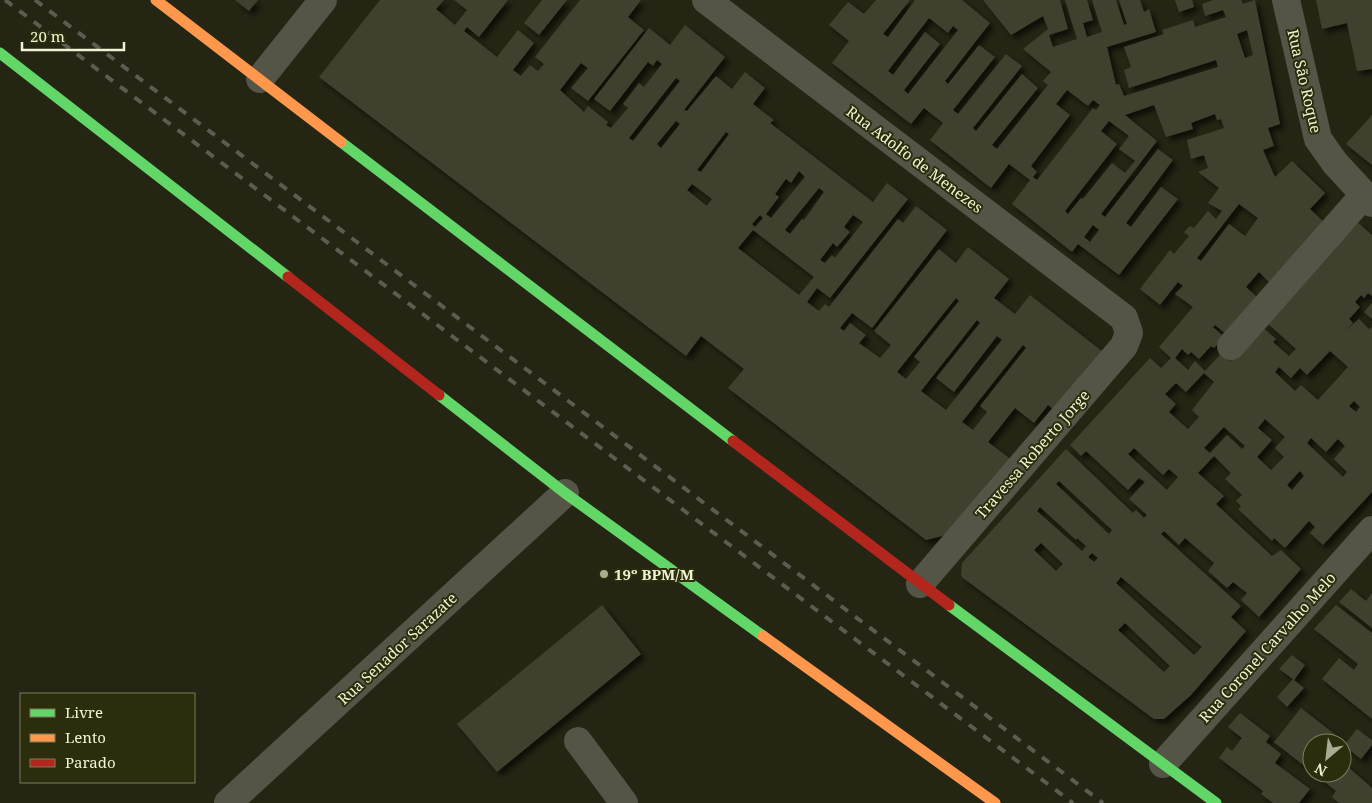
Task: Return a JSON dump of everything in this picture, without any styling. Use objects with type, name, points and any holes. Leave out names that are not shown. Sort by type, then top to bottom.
[{"type":"main road","points":[[156,0],[920,584],[1216,803]]},
{"type":"main road","points":[[1,54],[566,493],[995,803]]},
{"type":"street","points":[[260,79],[323,0]]},
{"type":"street","name":"Rua São Roque","points":[[1286,0],[1318,139],[1335,164],[1368,199]]},
{"type":"street","name":"Rua Adolfo de Menezes","points":[[718,2],[1124,318]]},
{"type":"street","points":[[1231,346],[1368,199]]},
{"type":"street","name":"Travessa Roberto Jorge","points":[[920,584],[1124,346],[1129,333],[1124,318]]},
{"type":"street","name":"Rua Senador Sarazate","points":[[228,803],[566,493]]},
{"type":"street","name":"Rua Coronel Carvalho Melo","points":[[1163,764],[1368,541]]},
{"type":"street","points":[[578,740],[624,803]]},
{"type":"building","points":[[235,0],[258,0],[249,11]]},
{"type":"building","points":[[380,0],[444,0],[436,9],[455,25],[467,10],[454,0],[508,0],[479,37],[467,27],[464,31],[497,57],[518,30],[534,43],[513,70],[521,76],[530,65],[538,71],[544,64],[535,57],[580,0],[641,0],[628,17],[644,30],[588,101],[571,88],[588,68],[581,63],[560,90],[584,112],[588,106],[608,122],[606,125],[611,128],[628,108],[623,104],[639,83],[644,87],[662,64],[657,60],[653,66],[648,62],[610,111],[594,99],[649,28],[670,45],[685,25],[725,57],[684,110],[687,111],[716,76],[732,89],[745,72],[765,88],[753,104],[774,120],[770,123],[873,202],[887,183],[908,199],[830,298],[817,288],[807,302],[819,311],[825,304],[829,307],[898,219],[903,223],[916,206],[947,230],[872,328],[852,313],[840,328],[844,331],[850,323],[866,335],[859,343],[880,358],[891,345],[874,331],[939,249],[956,263],[968,247],[1009,279],[994,298],[1015,314],[1030,295],[1112,359],[1080,395],[1070,387],[1061,415],[1048,405],[1034,423],[1015,408],[988,442],[1017,464],[946,535],[926,540],[728,388],[744,369],[701,336],[686,356],[319,77]],"holes":[[[676,78],[680,81],[633,141],[629,138]],[[676,121],[680,124],[661,148],[657,144]],[[726,132],[729,134],[701,172],[697,170]],[[799,171],[805,177],[771,218],[766,214],[779,197],[775,194],[786,179],[791,183]],[[692,184],[712,199],[707,206],[687,190]],[[819,188],[824,192],[804,220],[802,219],[790,234],[785,230]],[[760,215],[763,218],[755,227],[752,224]],[[853,215],[863,222],[835,258],[832,255],[825,263],[820,260],[833,243],[837,247],[850,232],[844,227]],[[753,230],[814,277],[799,295],[738,248]],[[956,298],[959,301],[914,357],[920,362],[906,379],[897,372]],[[977,320],[980,323],[936,378],[954,392],[997,336],[1002,340],[946,410],[921,391]],[[1023,345],[1026,348],[980,406],[987,412],[973,430],[962,422]]]},
{"type":"building","points":[[542,0],[567,0],[539,35],[524,23]]},
{"type":"building","points":[[876,0],[910,0],[883,34],[888,37],[915,0],[962,0],[990,23],[945,81],[948,84],[979,45],[995,57],[953,110],[958,114],[1006,54],[1022,66],[973,128],[976,131],[1022,74],[1038,88],[992,145],[997,149],[1048,85],[1043,81],[1051,72],[1023,49],[1048,29],[1043,16],[1011,35],[983,0],[1060,0],[1068,29],[1049,35],[1053,47],[1077,39],[1065,0],[1087,0],[1093,20],[1083,23],[1087,37],[1102,32],[1092,0],[1116,0],[1124,25],[1127,24],[1119,0],[1140,0],[1144,12],[1149,9],[1156,32],[1107,47],[1116,85],[1119,84],[1124,96],[1218,67],[1216,60],[1129,88],[1124,70],[1131,67],[1124,47],[1164,34],[1162,30],[1193,20],[1195,27],[1226,17],[1223,10],[1205,16],[1202,4],[1213,0],[1241,0],[1243,4],[1255,0],[1280,124],[1268,128],[1274,146],[1263,150],[1275,177],[1292,161],[1325,193],[1310,209],[1326,224],[1271,284],[1259,272],[1246,287],[1258,298],[1226,334],[1215,325],[1213,327],[1224,337],[1214,348],[1211,346],[1199,359],[1191,352],[1188,355],[1182,349],[1175,358],[1188,370],[1195,361],[1205,371],[1221,354],[1230,361],[1262,327],[1276,339],[1273,342],[1289,356],[1296,349],[1266,322],[1357,222],[1372,235],[1372,296],[1368,293],[1364,298],[1361,295],[1355,302],[1360,307],[1349,319],[1353,323],[1344,332],[1359,319],[1369,329],[1372,327],[1372,492],[1323,545],[1310,533],[1315,527],[1309,521],[1285,548],[1274,538],[1272,541],[1238,509],[1241,506],[1236,501],[1242,495],[1225,479],[1231,473],[1214,456],[1198,473],[1224,496],[1216,504],[1272,556],[1281,550],[1301,569],[1259,617],[1241,600],[1247,593],[1233,582],[1227,588],[1208,571],[1214,563],[1185,538],[1179,545],[1164,531],[1161,534],[1241,606],[1231,617],[1246,631],[1191,695],[1164,719],[1154,719],[963,578],[961,575],[962,563],[1066,449],[1133,513],[1136,510],[1144,518],[1147,515],[1129,499],[1145,482],[1139,478],[1128,490],[1086,451],[1081,456],[1070,445],[1150,358],[1161,368],[1171,358],[1159,347],[1193,307],[1175,294],[1183,286],[1178,282],[1160,305],[1140,289],[1170,250],[1174,254],[1189,236],[1184,232],[1190,226],[1194,228],[1208,211],[1216,219],[1222,211],[1208,203],[1219,188],[1198,172],[1208,168],[1204,155],[1191,159],[1187,140],[1224,128],[1221,119],[1217,120],[1215,114],[1191,123],[1193,129],[1166,137],[1154,105],[1125,115],[1157,141],[1101,214],[1105,217],[1158,149],[1173,160],[1126,223],[1131,227],[1161,187],[1178,199],[1119,275],[1078,244],[1072,252],[1012,204],[1030,180],[1009,164],[991,188],[930,140],[943,123],[924,108],[911,124],[832,63],[849,41],[829,25],[848,2],[864,14]],"holes":[[[929,18],[948,33],[953,26],[958,30],[908,94],[904,90],[940,44],[925,32],[893,75],[888,71]],[[1247,30],[1253,55],[1245,58],[1237,34]],[[1067,90],[1088,106],[1093,100],[1100,105],[1096,110],[1093,108],[1037,180],[1033,177],[1037,172],[1031,166],[1070,115],[1056,104]],[[1109,121],[1129,136],[1119,149],[1135,161],[1125,173],[1112,163],[1083,199],[1081,198],[1068,214],[1065,211],[1117,144],[1101,131]],[[1239,204],[1258,218],[1245,236],[1229,224],[1201,261],[1197,258]],[[1093,225],[1099,230],[1090,242],[1084,237]],[[1330,351],[1348,367],[1318,400],[1301,385],[1295,391],[1275,372],[1279,367],[1291,378],[1300,368],[1307,375]],[[1204,373],[1214,382],[1192,410],[1199,417],[1188,429],[1169,412],[1176,404],[1165,394],[1176,383],[1186,392]],[[1354,401],[1360,407],[1356,412],[1349,406]],[[1265,419],[1285,437],[1275,448],[1284,457],[1271,470],[1257,457],[1272,440],[1258,428]],[[1224,427],[1245,446],[1242,449],[1227,435],[1210,453],[1204,448]],[[1311,438],[1326,452],[1338,439],[1345,446],[1334,459],[1347,472],[1343,477],[1307,443]],[[1134,448],[1163,475],[1169,469],[1178,477],[1167,490],[1128,454]],[[1300,471],[1304,476],[1292,490],[1287,485]],[[1059,481],[1112,530],[1109,534],[1056,484]],[[1040,507],[1076,540],[1077,538],[1086,546],[1082,551],[1037,511]],[[1041,543],[1063,564],[1056,571],[1034,550]],[[1092,553],[1098,558],[1094,562],[1088,557]],[[1121,577],[1202,647],[1194,655],[1116,583]],[[1125,623],[1170,666],[1164,672],[1118,630]]]},
{"type":"building","points":[[1175,0],[1192,0],[1194,7],[1179,12]]},
{"type":"building","points":[[1316,0],[1372,0],[1372,69],[1357,71],[1347,23],[1322,29]]},
{"type":"building","points":[[1372,115],[1372,165],[1346,144]]},
{"type":"building","points":[[1372,303],[1372,319],[1364,312]]},
{"type":"building","points":[[1351,589],[1366,601],[1372,593],[1372,628],[1339,602]]},
{"type":"building","points":[[602,605],[641,654],[497,772],[457,724]]},
{"type":"building","points":[[1336,605],[1372,633],[1372,719],[1322,679],[1339,658],[1354,670],[1358,664],[1314,629]]},
{"type":"building","points":[[1292,655],[1305,665],[1294,680],[1304,688],[1287,707],[1277,697],[1293,679],[1279,669]]},
{"type":"building","points":[[1301,708],[1333,733],[1302,733],[1302,764],[1274,742]]},
{"type":"building","points":[[1240,713],[1270,736],[1266,742],[1281,754],[1275,763],[1310,789],[1299,803],[1273,803],[1261,794],[1263,791],[1219,758],[1227,747],[1232,751],[1242,738],[1228,727]]},
{"type":"building","points":[[1357,729],[1372,740],[1372,745],[1361,759],[1352,752],[1352,735]]},
{"type":"building","points":[[1352,770],[1372,788],[1372,803],[1339,803],[1332,797],[1336,791],[1326,783],[1352,783]]},
{"type":"railway","points":[[5,0],[1073,803]]},
{"type":"railway","points":[[35,0],[1103,803]]},
{"type":"traffic: fast","points":[[0,53],[288,277]]},
{"type":"traffic: fast","points":[[341,142],[733,441]]},
{"type":"traffic: fast","points":[[439,395],[565,493],[763,636]]},
{"type":"traffic: fast","points":[[949,605],[1216,803]]},
{"type":"traffic: slow","points":[[156,0],[341,142]]},
{"type":"traffic: slow","points":[[763,636],[995,803]]},
{"type":"traffic: jam","points":[[288,277],[439,395]]},
{"type":"traffic: jam","points":[[733,441],[949,605]]},
{"type":"place","name":"19º BPM/M","points":[[604,574]]}]
